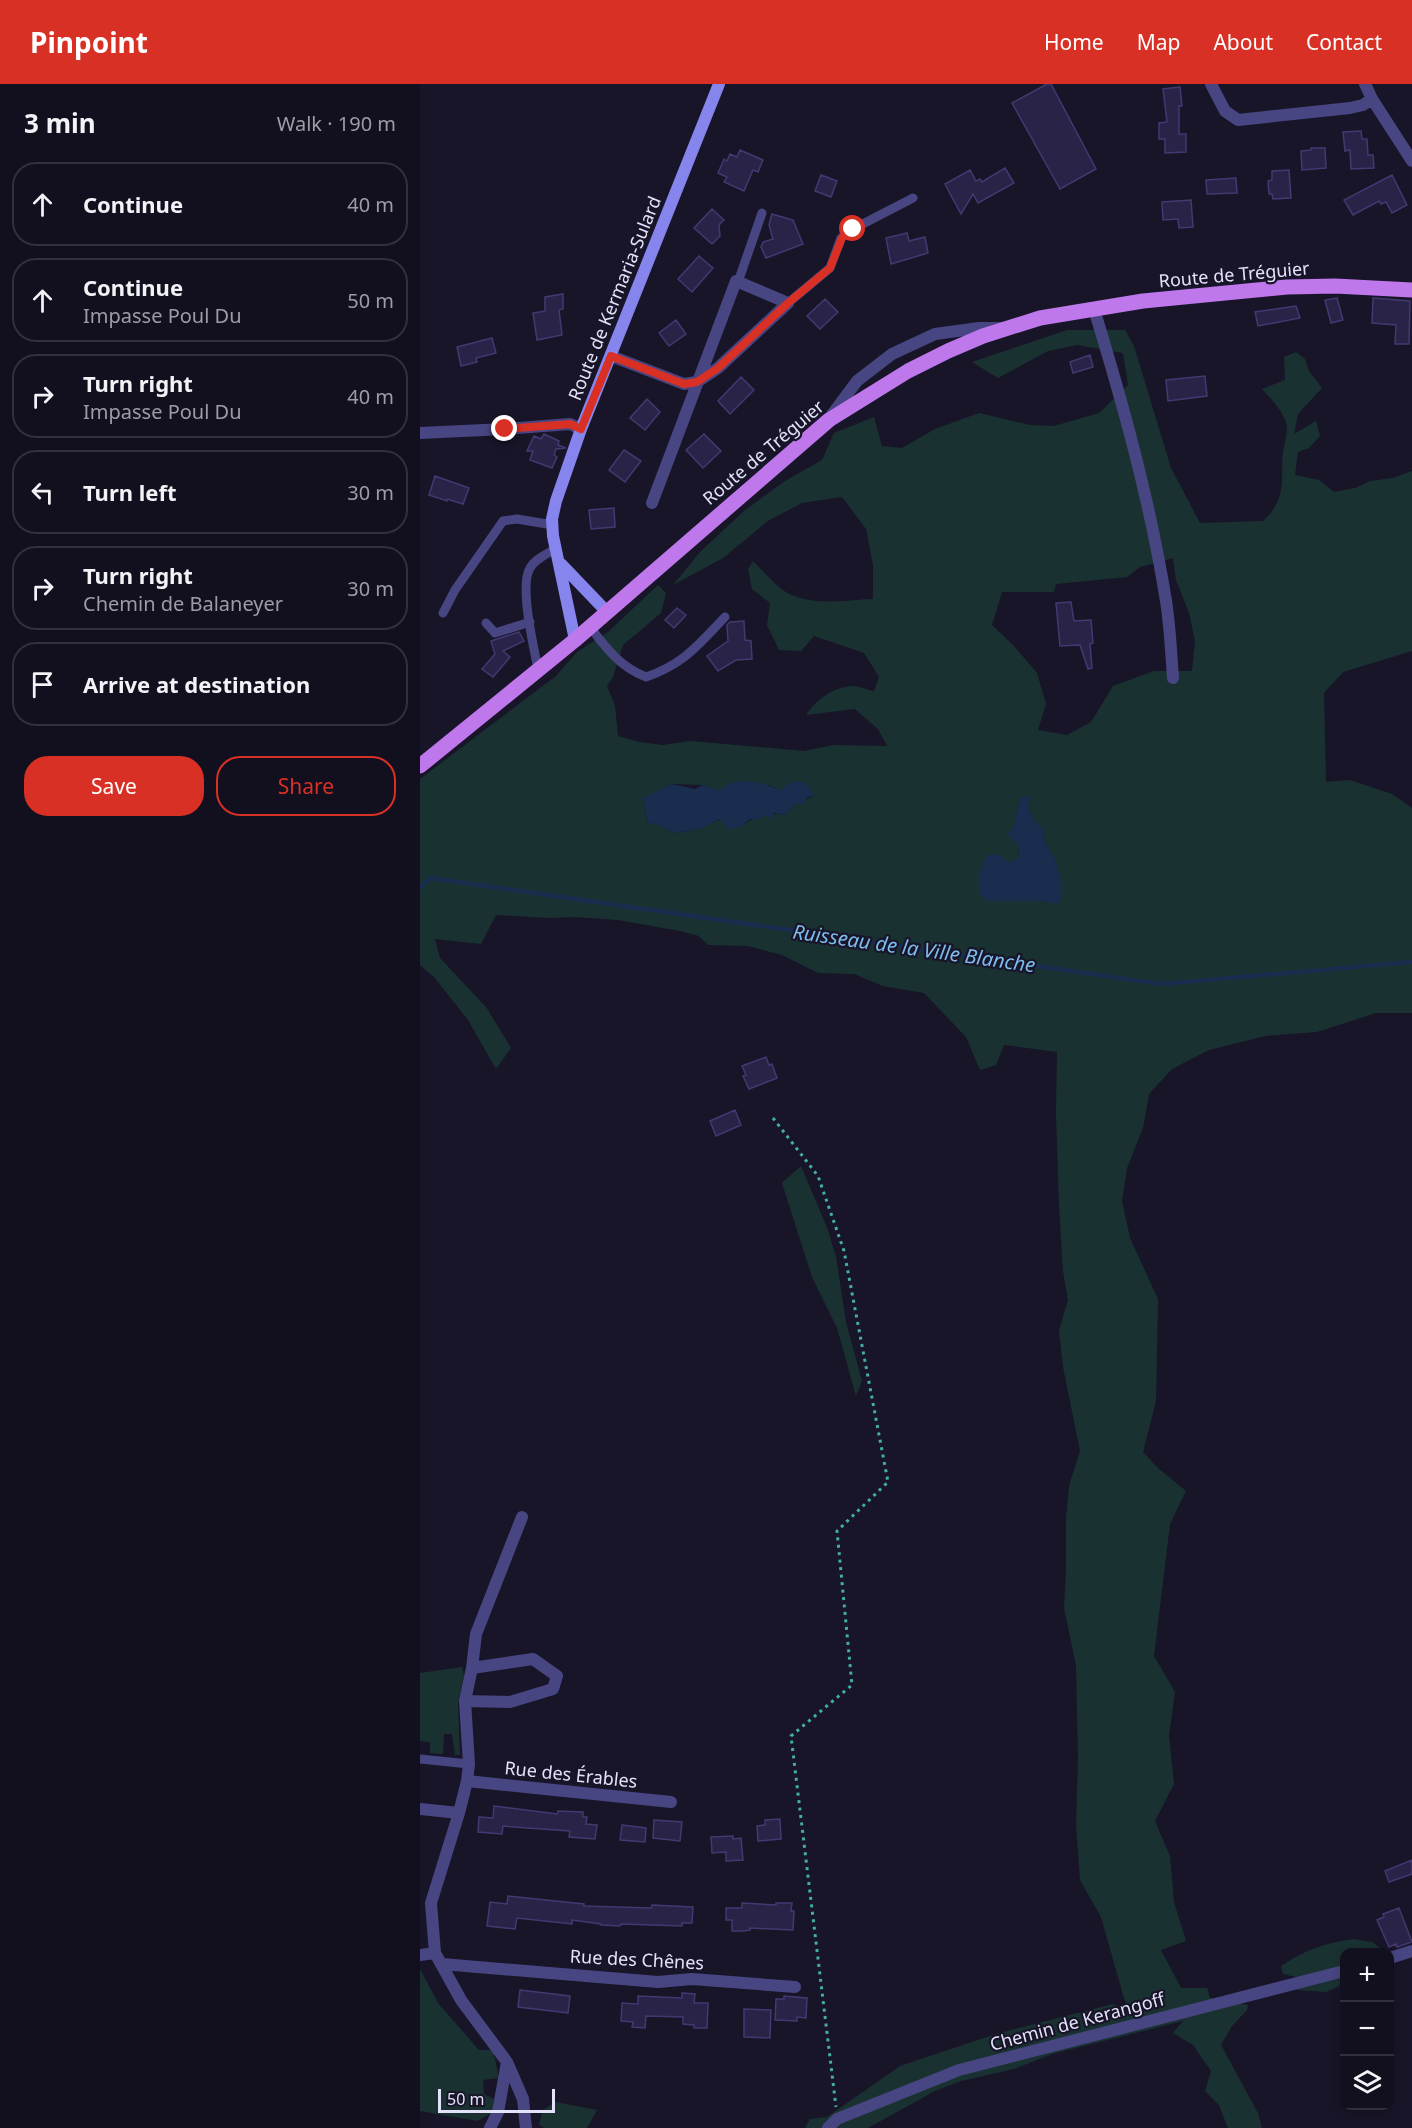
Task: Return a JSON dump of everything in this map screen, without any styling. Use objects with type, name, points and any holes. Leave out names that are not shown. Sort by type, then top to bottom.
[{"type":"main road","name":"Route de Tréguier","points":[[420,766],[575,640],[829,420],[908,371],[948,351],[1041,318],[1223,292],[1287,286],[1412,290]]},
{"type":"street","name":"Route de Kermaria-Sulard","points":[[575,640],[560,563],[555,549],[553,525],[556,501],[581,429],[719,84]]},
{"type":"street","points":[[1211,84],[1225,111],[1238,120],[1363,105],[1369,89]]},
{"type":"street","points":[[1369,89],[1412,161]]},
{"type":"street","points":[[611,356],[684,384],[697,382],[718,368],[788,303],[738,282],[697,382],[652,503]]},
{"type":"street","points":[[1094,309],[1144,489],[1167,602],[1173,678]]},
{"type":"street","points":[[829,420],[857,381],[892,354],[935,334],[979,328],[1008,328]]},
{"type":"street","points":[[420,433],[570,424],[581,429]]},
{"type":"street","points":[[560,563],[607,612]]},
{"type":"street","points":[[522,1517],[476,1634],[465,1701],[469,1764],[467,1781],[459,1813],[430,1903],[426,1909],[435,1953],[461,2000],[507,2062],[523,2099],[526,2128]]},
{"type":"street","points":[[465,1701],[510,1702],[553,1689],[557,1676],[532,1659],[472,1668]]},
{"type":"street","name":"Rue des Érables","points":[[467,1781],[671,1802]]},
{"type":"street","points":[[420,1809],[459,1813]]},
{"type":"street","points":[[1394,1957],[1412,1952]]},
{"type":"street","points":[[420,1955],[435,1953]]},
{"type":"street","name":"Rue des Chênes","points":[[442,1964],[658,1982],[692,1979],[795,1987]]},
{"type":"street","name":"Chemin de Kerangoff","points":[[833,2124],[958,2070],[1340,1972]]},
{"type":"street","points":[[490,2128],[498,2112],[507,2062]]},
{"type":"lane","points":[[788,303],[830,268],[842,238],[853,229],[912,198]]},
{"type":"lane","points":[[738,282],[762,213]]},
{"type":"lane","points":[[443,613],[455,590],[503,520],[517,519],[553,525]]},
{"type":"lane","points":[[538,669],[526,584],[529,569],[537,560],[555,549]]},
{"type":"lane","points":[[590,627],[611,653],[630,671],[645,677],[667,670],[689,654],[725,616]]},
{"type":"lane","points":[[486,622],[495,633],[530,622]]},
{"type":"lane","points":[[420,1759],[469,1764]]},
{"type":"path","points":[[773,1118],[818,1176],[844,1251],[888,1482],[837,1531],[852,1685],[791,1736],[833,2124]]},
{"type":"green space","points":[[1067,330],[1125,330],[1134,346],[1171,468],[1200,523],[1263,521],[1276,504],[1280,496],[1287,428],[1281,412],[1262,389],[1285,380],[1284,357],[1296,352],[1305,359],[1309,371],[1322,388],[1298,414],[1294,434],[1316,421],[1320,436],[1309,448],[1298,452],[1295,475],[1319,480],[1334,492],[1355,488],[1370,481],[1393,478],[1412,471],[1412,651],[1343,672],[1324,693],[1326,782],[1350,780],[1392,794],[1412,808],[1412,1013],[1376,1013],[1317,1032],[1265,1036],[1209,1050],[1172,1069],[1149,1094],[1143,1128],[1127,1168],[1122,1201],[1130,1238],[1158,1299],[1156,1401],[1143,1452],[1186,1491],[1170,1524],[1154,1656],[1175,1692],[1169,1736],[1174,1784],[1155,1821],[1170,1856],[1174,1902],[1186,1941],[1161,1950],[1181,1988],[1207,1988],[1210,1998],[1248,2005],[1247,2010],[1232,2026],[1221,2045],[1258,2113],[1262,2128],[1228,2128],[1219,2105],[1205,2091],[1211,2071],[1193,2045],[1173,2033],[1183,2021],[1052,2054],[1014,2069],[961,2081],[935,2091],[868,2128],[805,2128],[810,2119],[827,2117],[900,2066],[999,2033],[1113,2004],[1130,2012],[1101,1917],[1080,1880],[1076,1824],[1078,1759],[1076,1665],[1064,1608],[1069,1486],[1080,1451],[1063,1367],[1059,1330],[1068,1300],[1063,1271],[1059,1206],[1057,1052],[1004,1045],[996,1065],[980,1070],[966,1037],[924,993],[883,986],[854,974],[818,973],[782,955],[748,946],[708,945],[699,936],[680,931],[618,920],[496,915],[481,944],[435,939],[440,958],[486,1007],[511,1048],[496,1069],[468,1020],[434,977],[420,965],[420,779],[556,676],[577,652],[608,632],[658,585],[666,593],[661,613],[623,645],[613,677],[607,686],[615,706],[618,736],[663,745],[690,741],[804,751],[833,745],[887,746],[878,729],[855,709],[806,715],[820,699],[841,688],[855,686],[874,691],[879,677],[864,653],[814,636],[801,651],[779,650],[767,625],[770,603],[752,589],[748,569],[753,561],[785,591],[797,597],[815,601],[873,599],[873,565],[866,529],[842,497],[802,503],[768,521],[723,558],[673,585],[700,552],[744,511],[785,481],[822,460],[834,433],[874,417],[882,446],[902,448],[935,429],[979,413],[1030,425],[1054,426],[1099,413],[1128,385],[1123,353],[1077,345],[1048,351],[998,378],[972,362]],"holes":[[[1173,558],[1176,580],[1189,613],[1195,641],[1192,671],[1154,671],[1113,686],[1091,722],[1067,735],[1038,730],[1046,704],[1037,673],[992,625],[1002,592],[1054,592],[1056,584],[1127,577],[1140,567]],[[672,784],[703,785],[720,791],[769,785],[781,790],[815,795],[796,804],[784,815],[762,815],[742,826],[721,819],[700,829],[676,833],[653,823],[648,825],[643,799]],[[1020,799],[1028,807],[1034,821],[1042,827],[1045,842],[1055,859],[1058,903],[1043,901],[1009,863],[1019,857],[1013,829]]]},
{"type":"green space","points":[[801,1166],[828,1230],[836,1257],[846,1322],[862,1381],[856,1396],[837,1328],[812,1277],[782,1183]]},
{"type":"green space","points":[[462,1667],[464,1675],[458,1704],[460,1755],[455,1755],[452,1734],[444,1734],[443,1754],[430,1753],[430,1742],[420,1741],[420,1673]]},
{"type":"green space","points":[[1353,1939],[1372,1942],[1380,1948],[1340,1948],[1340,1986],[1326,1992],[1297,1990],[1296,1977],[1283,1974],[1281,1966],[1307,1951]]},
{"type":"green space","points":[[420,1969],[438,2003],[479,2050],[493,2050],[499,2078],[483,2080],[484,2094],[494,2099],[493,2112],[478,2121],[420,2111]]},
{"type":"green space","points":[[556,2102],[597,2110],[587,2128],[544,2128],[539,2124],[543,2110]]},
{"type":"water","points":[[749,781],[781,790],[787,784],[797,781],[804,782],[815,795],[806,798],[806,804],[796,804],[784,815],[774,813],[770,819],[765,814],[760,819],[750,819],[742,826],[728,830],[720,819],[700,829],[675,833],[653,823],[648,825],[643,798],[672,784],[695,789],[703,785],[720,791],[733,783]]},
{"type":"water","points":[[1030,796],[1028,807],[1034,821],[1042,827],[1045,842],[1055,859],[1062,883],[1062,897],[1058,904],[1043,901],[987,901],[979,894],[979,874],[987,855],[1000,855],[1009,863],[1019,857],[1018,844],[1007,834],[1013,828],[1020,798]]},
{"type":"building","points":[[1051,84],[1096,169],[1060,189],[1012,103]]},
{"type":"building","points":[[1180,87],[1182,106],[1179,106],[1179,134],[1186,134],[1186,152],[1165,153],[1165,139],[1159,139],[1159,123],[1167,122],[1163,89]]},
{"type":"building","points":[[1361,131],[1362,139],[1367,139],[1368,155],[1373,155],[1374,168],[1351,169],[1350,150],[1345,151],[1343,132]]},
{"type":"building","points":[[1311,148],[1325,148],[1326,168],[1302,170],[1301,151],[1311,150]]},
{"type":"building","points":[[740,150],[763,160],[758,172],[753,170],[744,191],[724,182],[727,177],[718,173],[724,159],[727,161],[730,154],[737,157]]},
{"type":"building","points":[[1005,168],[1014,183],[978,203],[973,194],[961,214],[945,184],[970,170],[976,181],[980,179],[982,182]]},
{"type":"building","points":[[1289,170],[1291,198],[1273,199],[1272,194],[1269,194],[1268,181],[1272,180],[1272,171]]},
{"type":"building","points":[[821,175],[837,181],[831,197],[815,191]]},
{"type":"building","points":[[1392,175],[1407,205],[1392,213],[1386,202],[1381,204],[1379,201],[1353,215],[1344,200]]},
{"type":"building","points":[[1236,178],[1237,193],[1207,194],[1206,180]]},
{"type":"building","points":[[1191,200],[1193,227],[1179,228],[1178,219],[1163,220],[1162,202]]},
{"type":"building","points":[[712,209],[724,220],[719,225],[720,236],[712,244],[694,228]]},
{"type":"building","points":[[772,214],[793,220],[803,244],[766,258],[761,247],[763,242],[773,239],[769,225]]},
{"type":"building","points":[[907,233],[909,241],[925,237],[928,253],[891,264],[886,238]]},
{"type":"building","points":[[699,256],[713,268],[692,292],[678,279]]},
{"type":"building","points":[[563,294],[563,309],[559,310],[562,335],[537,340],[533,313],[545,311],[545,297]]},
{"type":"building","points":[[1337,298],[1343,320],[1331,323],[1325,300]]},
{"type":"building","points":[[1373,298],[1410,301],[1409,344],[1395,344],[1396,325],[1372,323]]},
{"type":"building","points":[[825,299],[838,312],[820,329],[807,316]]},
{"type":"building","points":[[1296,306],[1300,318],[1258,326],[1255,312]]},
{"type":"building","points":[[676,320],[686,334],[669,346],[659,333]]},
{"type":"building","points":[[492,338],[496,353],[476,358],[477,362],[461,366],[457,347]]},
{"type":"building","points":[[1090,355],[1093,367],[1073,373],[1070,362]]},
{"type":"building","points":[[1205,376],[1207,396],[1168,401],[1166,380]]},
{"type":"building","points":[[741,377],[754,390],[730,414],[718,401]]},
{"type":"building","points":[[647,399],[660,412],[645,430],[630,418]]},
{"type":"building","points":[[544,434],[559,441],[558,445],[566,448],[556,449],[554,455],[557,457],[552,468],[530,460],[533,451],[527,451],[534,436],[541,439]]},
{"type":"building","points":[[704,434],[721,451],[703,468],[686,450]]},
{"type":"building","points":[[624,450],[641,461],[625,482],[609,470]]},
{"type":"building","points":[[435,476],[469,488],[463,504],[429,495]]},
{"type":"building","points":[[614,508],[615,527],[591,529],[589,510]]},
{"type":"building","points":[[1071,602],[1074,621],[1091,620],[1092,668],[1088,669],[1080,645],[1060,646],[1056,603]]},
{"type":"building","points":[[677,608],[686,615],[674,628],[665,620]]},
{"type":"building","points":[[744,621],[745,640],[751,641],[752,659],[736,660],[718,671],[707,656],[728,641],[727,625],[730,622]]},
{"type":"building","points":[[519,632],[524,641],[503,651],[510,657],[493,677],[482,669],[495,654],[491,641]]},
{"type":"building","points":[[766,1057],[769,1065],[772,1064],[777,1078],[749,1089],[743,1076],[746,1075],[742,1066]]},
{"type":"building","points":[[735,1110],[741,1125],[716,1136],[710,1121]]},
{"type":"building","points":[[494,1806],[557,1814],[558,1811],[583,1812],[583,1817],[587,1817],[586,1824],[597,1825],[595,1839],[569,1837],[570,1831],[503,1826],[502,1834],[478,1832],[479,1817],[493,1818]]},
{"type":"building","points":[[780,1819],[781,1839],[758,1841],[757,1826],[765,1825],[765,1820]]},
{"type":"building","points":[[654,1820],[682,1822],[680,1841],[653,1838]]},
{"type":"building","points":[[622,1825],[646,1828],[645,1842],[620,1840]]},
{"type":"building","points":[[733,1836],[733,1839],[741,1838],[743,1860],[726,1861],[726,1852],[712,1853],[711,1837]]},
{"type":"building","points":[[1412,1860],[1412,1874],[1389,1882],[1385,1871]]},
{"type":"building","points":[[508,1896],[584,1904],[584,1906],[693,1907],[692,1923],[682,1923],[682,1926],[621,1924],[620,1926],[572,1920],[572,1924],[517,1918],[515,1929],[487,1926],[490,1902],[507,1904]]},
{"type":"building","points":[[742,1903],[776,1905],[776,1903],[792,1903],[793,1930],[750,1928],[744,1931],[732,1931],[732,1920],[726,1920],[726,1908],[742,1908]]},
{"type":"building","points":[[1399,1908],[1412,1942],[1389,1947],[1377,1920],[1384,1917],[1383,1914]]},
{"type":"building","points":[[520,1990],[570,1996],[568,2013],[518,2007]]},
{"type":"building","points":[[682,1993],[695,1994],[694,2003],[708,2003],[707,2028],[694,2028],[694,2025],[683,2024],[683,2017],[646,2016],[645,2028],[632,2027],[633,2022],[621,2021],[622,2003],[638,2004],[638,1996],[682,1998]]},
{"type":"building","points":[[784,1996],[807,1998],[806,2018],[797,2017],[797,2021],[775,2020],[776,1999],[784,1999]]},
{"type":"building","points":[[744,2009],[771,2010],[770,2038],[744,2037]]},
{"type":"waterway","name":"Ruisseau de la Ville Blanche","points":[[420,887],[431,878],[1161,984],[1412,962]]},
{"type":"route","points":[[505,429],[570,424],[581,429],[611,356],[684,384],[697,382],[718,368],[788,303],[830,268],[842,238],[853,229]]}]
